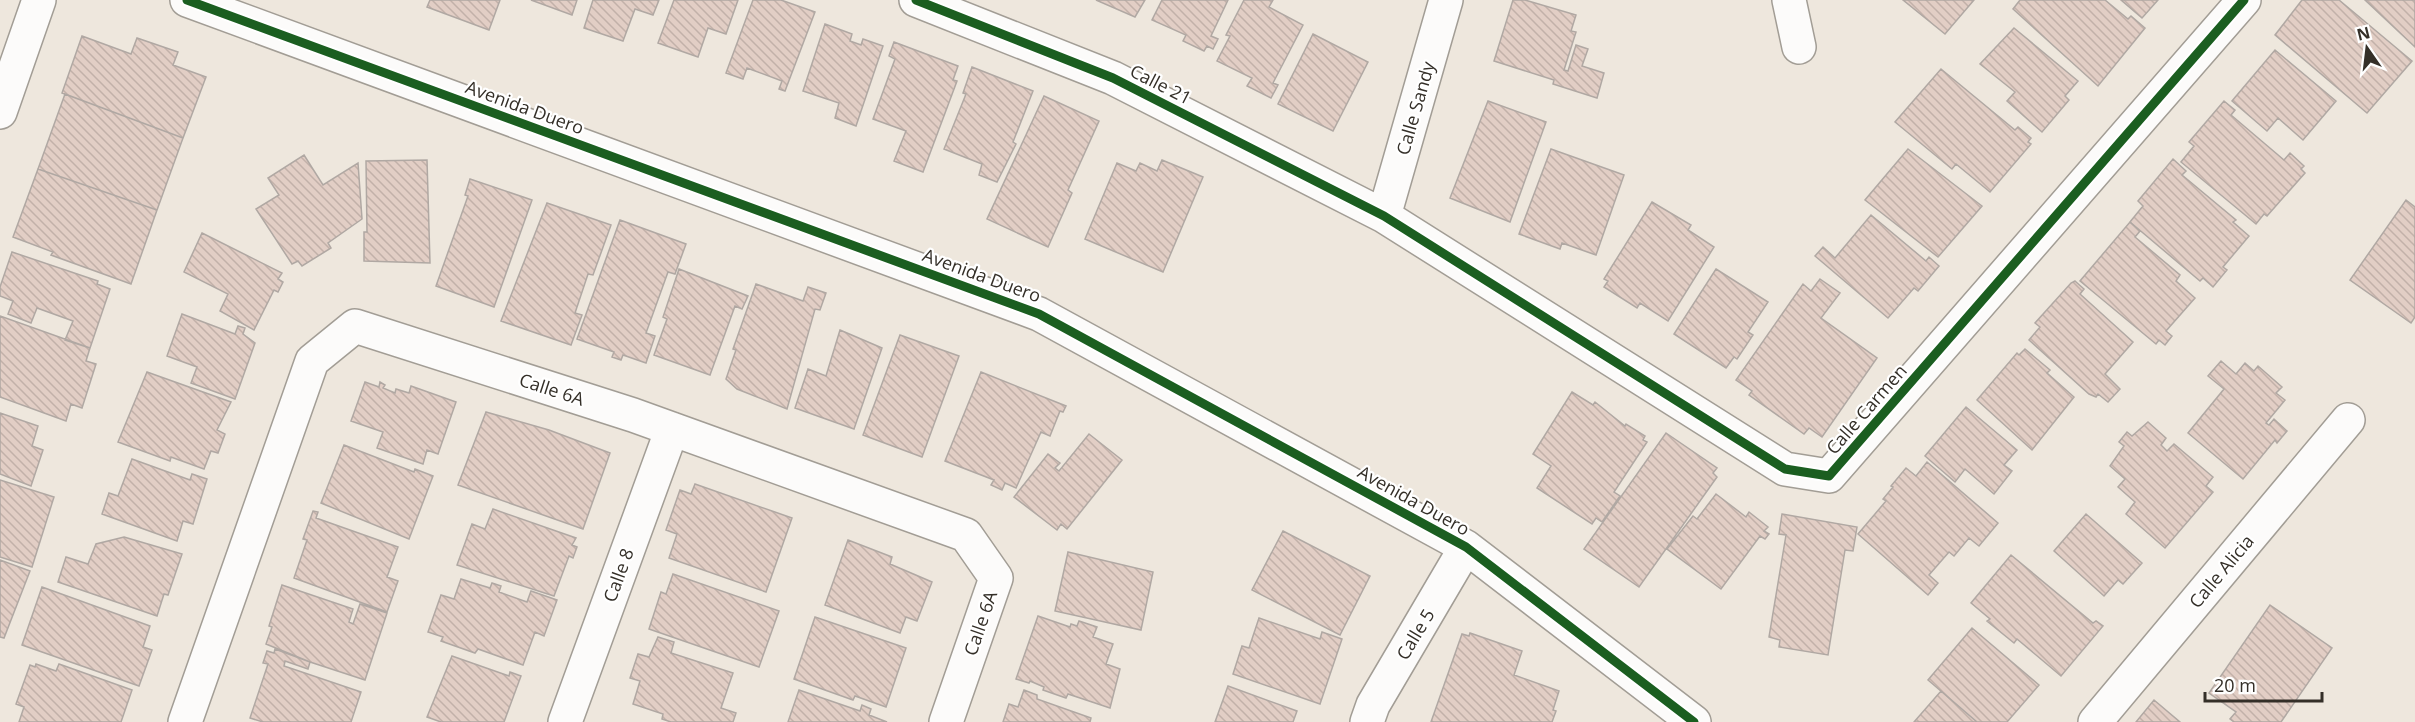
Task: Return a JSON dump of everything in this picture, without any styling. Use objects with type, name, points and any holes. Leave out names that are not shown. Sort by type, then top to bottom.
[{"type":"street","points":[[0,112],[39,0]]},
{"type":"street","name":"Avenida Duero","points":[[187,0],[1040,314],[1466,547],[1694,722]]},
{"type":"street","name":"Calle 21","points":[[916,0],[1113,78],[1384,216]]},
{"type":"street","name":"Calle Sandy","points":[[1384,216],[1446,0]]},
{"type":"street","points":[[1789,0],[1799,47]]},
{"type":"street","name":"Calle Carmen","points":[[1384,216],[1785,469],[1829,476],[2244,0]]},
{"type":"street","name":"Calle 6A","points":[[185,722],[312,361],[355,326],[672,429],[966,535],[996,578],[946,722]]},
{"type":"street","name":"Calle Alicia","points":[[2095,722],[2348,420]]},
{"type":"street","name":"Calle 8","points":[[565,722],[672,429]]},
{"type":"street","name":"Calle 5","points":[[1367,722],[1373,705],[1466,547]]},
{"type":"building","points":[[430,0],[500,0],[489,30],[427,7]]},
{"type":"building","points":[[531,0],[577,0],[572,15]]},
{"type":"building","points":[[593,0],[659,0],[653,15],[635,9],[623,41],[584,28]]},
{"type":"building","points":[[674,0],[738,0],[726,34],[708,28],[698,57],[658,43]]},
{"type":"building","points":[[753,0],[781,0],[815,12],[785,91],[779,89],[782,81],[747,68],[743,79],[726,73]]},
{"type":"building","points":[[1096,0],[1145,0],[1135,17]]},
{"type":"building","points":[[1162,0],[1228,0],[1211,36],[1218,39],[1213,49],[1207,46],[1204,51],[1183,41],[1186,35],[1152,20]]},
{"type":"building","points":[[1244,0],[1273,0],[1269,7],[1303,25],[1273,83],[1278,85],[1271,98],[1247,86],[1252,78],[1217,61],[1230,36],[1226,35]]},
{"type":"building","points":[[1513,0],[1525,0],[1576,15],[1571,31],[1576,32],[1564,70],[1568,71],[1576,45],[1588,49],[1582,66],[1604,73],[1597,98],[1553,84],[1554,80],[1494,61]]},
{"type":"building","points":[[1903,0],[1974,0],[1945,34]]},
{"type":"building","points":[[2020,0],[2105,0],[2128,19],[2131,16],[2145,28],[2098,86],[2013,9]]},
{"type":"building","points":[[2121,0],[2158,0],[2142,18]]},
{"type":"building","points":[[2302,0],[2339,0],[2412,61],[2367,113],[2275,35]]},
{"type":"building","points":[[2365,0],[2415,0],[2415,47]]},
{"type":"building","points":[[825,24],[852,34],[850,41],[861,45],[863,39],[883,46],[856,126],[835,118],[839,103],[803,91]]},
{"type":"building","points":[[2014,28],[2078,81],[2065,96],[2069,100],[2042,132],[2007,101],[2015,92],[1980,64]]},
{"type":"building","points":[[1313,34],[1368,62],[1333,131],[1278,104]]},
{"type":"building","points":[[82,36],[131,54],[137,38],[178,52],[173,65],[206,77],[183,138],[62,93]]},
{"type":"building","points":[[894,42],[958,66],[953,80],[957,81],[923,172],[894,161],[906,131],[873,119],[895,59],[889,56]]},
{"type":"building","points":[[2275,50],[2336,101],[2303,140],[2278,118],[2267,131],[2232,101]]},
{"type":"building","points":[[972,67],[1033,91],[1013,142],[1016,144],[997,182],[979,175],[982,164],[944,149],[966,94],[963,93]]},
{"type":"building","points":[[1941,69],[2015,130],[2018,127],[2031,138],[2028,142],[2031,144],[1990,192],[1956,164],[1952,169],[1895,122]]},
{"type":"building","points":[[65,94],[183,138],[157,210],[38,169]]},
{"type":"building","points":[[1044,96],[1099,121],[1068,190],[1072,193],[1048,247],[987,219]]},
{"type":"building","points":[[1488,101],[1546,122],[1510,222],[1450,198]]},
{"type":"building","points":[[2224,101],[2235,110],[2231,115],[2284,160],[2290,153],[2304,166],[2301,169],[2305,173],[2267,216],[2264,214],[2256,224],[2181,162],[2194,146],[2189,142]]},
{"type":"building","points":[[1551,149],[1624,175],[1596,255],[1562,243],[1560,249],[1519,234]]},
{"type":"building","points":[[1908,149],[1982,206],[1938,257],[1865,200]]},
{"type":"building","points":[[304,155],[323,185],[358,163],[362,219],[328,243],[331,248],[302,266],[298,261],[292,264],[256,209],[279,195],[268,178]]},
{"type":"building","points":[[2173,159],[2186,171],[2182,175],[2236,220],[2233,222],[2249,236],[2223,267],[2227,270],[2213,287],[2203,278],[2200,281],[2130,222],[2143,206],[2138,201]]},
{"type":"building","points":[[427,160],[430,263],[364,261],[364,232],[367,232],[366,161]]},
{"type":"building","points":[[1162,160],[1203,177],[1163,272],[1085,239],[1117,163],[1136,171],[1140,163],[1157,171]]},
{"type":"building","points":[[38,169],[157,210],[131,284],[51,255],[53,252],[13,237]]},
{"type":"building","points":[[470,179],[532,200],[494,307],[436,286],[468,196],[465,195]]},
{"type":"building","points":[[2406,200],[2415,207],[2415,317],[2411,323],[2350,280]]},
{"type":"building","points":[[1652,202],[1691,225],[1688,230],[1714,247],[1668,321],[1640,303],[1637,308],[1604,287],[1608,281],[1604,279]]},
{"type":"building","points":[[547,203],[611,225],[593,275],[588,274],[575,313],[582,315],[571,345],[501,321]]},
{"type":"building","points":[[1871,215],[1926,261],[1929,257],[1939,266],[1918,291],[1914,288],[1888,318],[1815,256],[1823,247],[1835,258]]},
{"type":"building","points":[[620,220],[686,244],[675,274],[668,272],[646,333],[655,336],[646,363],[623,355],[621,360],[612,357],[614,352],[577,339]]},
{"type":"building","points":[[2130,222],[2140,231],[2135,237],[2180,275],[2176,281],[2195,298],[2166,331],[2172,336],[2165,345],[2159,340],[2156,344],[2080,281]]},
{"type":"building","points":[[202,233],[282,273],[278,279],[283,282],[278,292],[274,290],[254,330],[220,311],[228,294],[184,272]]},
{"type":"building","points":[[12,252],[98,281],[97,284],[110,289],[90,348],[65,340],[73,321],[37,308],[31,323],[8,314],[13,301],[0,296],[0,287]]},
{"type":"building","points":[[679,269],[748,296],[742,309],[735,306],[710,375],[654,355],[667,319],[663,317]]},
{"type":"building","points":[[1716,269],[1768,302],[1748,332],[1753,335],[1737,359],[1734,357],[1726,368],[1674,334]]},
{"type":"building","points":[[1820,279],[1840,293],[1821,318],[1877,358],[1822,437],[1809,428],[1804,434],[1749,395],[1752,391],[1736,380],[1803,284],[1811,291]]},
{"type":"building","points":[[2075,281],[2084,289],[2080,294],[2133,342],[2105,374],[2120,389],[2108,402],[2098,394],[2096,397],[2089,394],[2029,340],[2040,327],[2035,323]]},
{"type":"building","points":[[756,284],[803,301],[808,287],[826,293],[820,310],[815,309],[787,409],[737,389],[726,379],[736,350],[733,349]]},
{"type":"building","points":[[182,314],[235,334],[238,326],[245,328],[243,334],[255,343],[235,399],[191,383],[197,367],[167,356]]},
{"type":"building","points":[[0,316],[90,348],[86,361],[96,364],[82,408],[71,404],[66,421],[0,397]]},
{"type":"building","points":[[840,330],[882,348],[854,429],[795,408],[808,369],[826,376]]},
{"type":"building","points":[[900,335],[959,356],[922,457],[863,435]]},
{"type":"building","points":[[2025,349],[2050,370],[2047,373],[2074,397],[2032,450],[1977,400],[2017,353],[2019,355]]},
{"type":"building","points":[[2221,361],[2236,374],[2245,363],[2254,371],[2258,366],[2282,387],[2276,393],[2285,400],[2266,423],[2269,425],[2274,419],[2287,431],[2277,443],[2275,440],[2243,479],[2188,433],[2224,389],[2208,376]]},
{"type":"building","points":[[147,372],[231,402],[217,430],[225,434],[218,453],[211,451],[204,469],[171,457],[170,461],[118,442]]},
{"type":"building","points":[[981,372],[1066,406],[1063,412],[1060,411],[1050,436],[1041,432],[1016,488],[1005,483],[1002,490],[991,485],[994,480],[945,461]]},
{"type":"building","points":[[365,382],[379,387],[380,382],[385,385],[383,388],[395,393],[396,389],[409,393],[411,386],[456,402],[438,454],[427,450],[423,464],[377,448],[383,432],[351,421]]},
{"type":"building","points":[[1572,392],[1593,405],[1595,402],[1625,426],[1626,424],[1645,436],[1643,440],[1647,442],[1614,492],[1620,496],[1602,522],[1596,518],[1592,524],[1537,488],[1551,466],[1533,454]]},
{"type":"building","points":[[1966,407],[2017,450],[2004,465],[2012,471],[1994,494],[1965,469],[1955,482],[1925,456]]},
{"type":"building","points":[[486,412],[549,430],[610,453],[583,529],[458,485]]},
{"type":"building","points":[[0,413],[38,426],[32,446],[43,450],[31,486],[0,474]]},
{"type":"building","points":[[2148,422],[2166,438],[2161,445],[2167,451],[2174,444],[2213,477],[2206,486],[2213,492],[2165,548],[2126,514],[2135,502],[2118,487],[2125,479],[2110,466],[2124,446],[2119,442],[2127,432],[2132,436]]},
{"type":"building","points":[[1666,433],[1717,468],[1713,473],[1717,477],[1639,587],[1584,549]]},
{"type":"building","points":[[1089,434],[1122,460],[1067,529],[1061,524],[1057,530],[1014,497],[1048,454],[1060,463],[1055,468],[1059,471]]},
{"type":"building","points":[[344,445],[414,472],[415,469],[433,476],[409,539],[321,503]]},
{"type":"building","points":[[132,459],[190,480],[192,474],[207,479],[193,524],[183,521],[177,541],[102,514],[109,493],[118,496]]},
{"type":"building","points":[[1927,462],[1998,523],[1979,546],[1969,538],[1954,556],[1949,552],[1929,575],[1938,583],[1928,595],[1858,534],[1886,501],[1883,499],[1906,468],[1916,476]]},
{"type":"building","points":[[0,480],[54,497],[32,567],[0,557]]},
{"type":"building","points":[[695,484],[792,518],[766,592],[669,558],[677,534],[666,530],[680,490],[691,494]]},
{"type":"building","points":[[1716,494],[1746,517],[1749,512],[1768,527],[1764,531],[1769,534],[1765,539],[1760,536],[1721,589],[1667,549],[1693,516],[1697,519]]},
{"type":"building","points":[[493,509],[576,538],[572,545],[577,547],[573,558],[569,556],[554,596],[457,565],[472,524],[485,529]]},
{"type":"building","points":[[313,511],[318,512],[316,518],[398,547],[387,577],[398,581],[387,612],[294,578],[307,540],[303,539]]},
{"type":"building","points":[[1782,514],[1857,527],[1853,551],[1845,550],[1828,655],[1779,647],[1780,640],[1769,637],[1786,535],[1779,534]]},
{"type":"building","points":[[2086,514],[2142,563],[2123,584],[2118,580],[2104,596],[2054,551]]},
{"type":"building","points":[[1283,531],[1370,576],[1340,635],[1252,590]]},
{"type":"building","points":[[124,537],[182,554],[168,595],[164,594],[157,616],[58,582],[66,557],[88,564],[96,544]]},
{"type":"building","points":[[848,540],[892,557],[890,564],[932,582],[917,621],[906,617],[900,633],[825,605]]},
{"type":"building","points":[[1068,552],[1153,572],[1141,630],[1055,611]]},
{"type":"building","points":[[2011,555],[2093,623],[2096,621],[2103,626],[2061,676],[2017,639],[2014,643],[1987,621],[1990,619],[1971,603]]},
{"type":"building","points":[[0,560],[30,571],[4,638],[0,637]]},
{"type":"building","points":[[673,574],[779,611],[759,667],[649,629],[661,592],[666,594]]},
{"type":"building","points":[[461,579],[490,588],[492,583],[501,586],[499,592],[527,602],[531,591],[557,600],[544,636],[535,632],[523,665],[478,649],[475,653],[441,641],[443,637],[428,632],[441,595],[454,599]]},
{"type":"building","points":[[282,585],[353,609],[349,622],[353,624],[360,604],[387,613],[365,680],[310,662],[266,644],[272,627],[269,626]]},
{"type":"building","points":[[42,587],[150,626],[143,647],[152,650],[139,686],[22,645]]},
{"type":"building","points":[[2270,605],[2332,648],[2281,722],[2234,722],[2230,719],[2236,712],[2209,693]]},
{"type":"building","points":[[1038,616],[1070,627],[1071,624],[1077,626],[1079,621],[1097,627],[1093,637],[1113,644],[1106,664],[1120,669],[1110,708],[1068,694],[1066,698],[1043,690],[1044,687],[1030,681],[1029,683],[1016,679]]},
{"type":"building","points":[[815,617],[906,648],[886,707],[855,696],[853,700],[794,679]]},
{"type":"building","points":[[1259,618],[1320,639],[1322,632],[1342,639],[1320,704],[1233,674],[1242,646],[1249,648]]},
{"type":"building","points":[[1972,628],[2039,685],[2007,722],[1977,722],[1928,680]]},
{"type":"building","points":[[1470,633],[1522,651],[1514,675],[1559,691],[1552,722],[1431,722],[1462,634],[1469,636]]},
{"type":"building","points":[[658,637],[674,642],[671,653],[733,673],[721,708],[736,713],[733,722],[671,722],[662,719],[663,714],[633,704],[640,681],[630,678],[638,654],[649,657]]},
{"type":"building","points":[[275,649],[310,662],[308,669],[285,661],[284,666],[361,692],[351,722],[263,722],[250,718],[268,664],[263,663],[267,651],[274,653]]},
{"type":"building","points":[[452,656],[509,676],[510,672],[521,676],[504,722],[441,722],[427,717]]},
{"type":"building","points":[[36,664],[56,671],[59,664],[132,690],[121,722],[19,722],[24,707],[16,704],[30,665],[35,667]]},
{"type":"building","points":[[1228,686],[1297,711],[1293,722],[1215,722]]},
{"type":"building","points":[[799,690],[860,711],[862,705],[871,709],[869,715],[887,722],[788,722]]},
{"type":"building","points":[[1024,690],[1037,695],[1037,699],[1091,718],[1090,722],[1003,722],[1009,704],[1018,707]]},
{"type":"building","points":[[1941,691],[1977,722],[1914,722]]},
{"type":"building","points":[[2154,700],[2180,722],[2136,722]]},
{"type":"cycle path","points":[[187,0],[1039,314],[1466,547],[1694,722]]},
{"type":"cycle path","points":[[916,0],[1113,78],[1384,216],[1785,469],[1829,476],[2244,0]]}]
